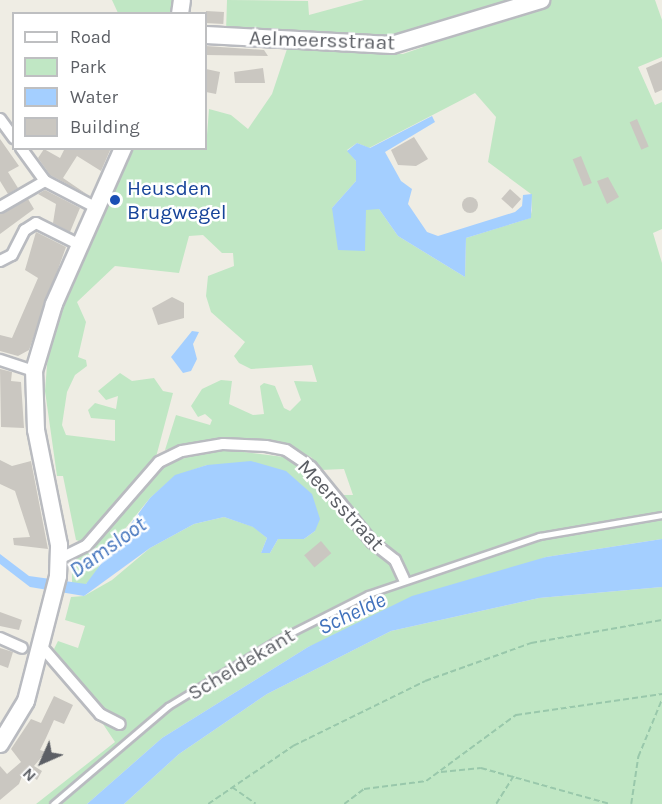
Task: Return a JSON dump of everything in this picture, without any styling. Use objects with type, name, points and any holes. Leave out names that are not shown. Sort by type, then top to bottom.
[{"type":"main road","name":"Aelmeersstraat","points":[[207,35],[392,45],[541,0]]},
{"type":"main road","points":[[0,744],[26,701],[54,600],[59,568],[36,430],[34,371],[78,244],[122,150]]},
{"type":"street","points":[[0,119],[12,135]]},
{"type":"street","points":[[22,150],[45,181],[95,207]]},
{"type":"street","points":[[0,207],[45,181]]},
{"type":"street","points":[[0,261],[12,255],[25,230],[36,223],[78,244]]},
{"type":"street","points":[[0,360],[34,371]]},
{"type":"street","name":"Meersstraat","points":[[59,568],[86,546],[159,462],[182,451],[224,444],[266,446],[286,450],[311,467],[372,542],[395,560],[404,579]]},
{"type":"street","points":[[0,638],[22,648]]},
{"type":"street","points":[[42,647],[100,714],[120,724]]},
{"type":"lane","name":"Scheldekant","points":[[53,804],[168,706],[275,641],[404,579],[539,536],[662,515]]},
{"type":"lane","points":[[120,724],[131,737]]},
{"type":"path","points":[[208,804],[231,787],[350,714],[452,670],[531,643],[662,620]]},
{"type":"path","points":[[344,804],[364,789],[414,786],[516,715],[662,694]]},
{"type":"path","points":[[631,804],[638,757],[662,699]]},
{"type":"path","points":[[437,772],[481,768],[514,775],[610,804]]},
{"type":"path","points":[[496,804],[514,775]]},
{"type":"path","points":[[231,787],[256,804]]},
{"type":"green space","points":[[112,0],[175,0],[173,12],[118,12]]},
{"type":"green space","points":[[227,0],[308,1],[309,15],[364,0],[655,0],[662,20],[662,57],[638,67],[655,105],[662,102],[662,229],[653,233],[662,263],[662,539],[546,557],[308,647],[162,738],[87,804],[36,804],[115,742],[97,715],[97,702],[54,649],[58,641],[78,648],[85,626],[65,620],[71,597],[84,596],[112,580],[150,548],[194,524],[224,517],[254,527],[267,538],[261,553],[270,553],[278,539],[304,539],[315,531],[207,465],[175,476],[150,498],[102,557],[96,575],[86,584],[72,584],[72,563],[104,534],[166,463],[219,449],[284,457],[309,472],[372,548],[386,560],[392,552],[337,495],[353,495],[344,469],[320,470],[311,457],[259,440],[224,438],[165,450],[176,415],[210,425],[212,420],[205,414],[198,417],[191,406],[202,389],[221,380],[232,381],[229,404],[253,415],[264,414],[260,386],[264,383],[275,386],[284,408],[290,411],[301,400],[294,381],[317,382],[312,365],[251,369],[239,363],[234,356],[245,342],[211,312],[206,296],[208,276],[234,266],[233,253],[222,253],[203,235],[189,236],[179,273],[115,266],[77,302],[86,322],[78,357],[86,360],[87,366],[75,375],[67,392],[62,425],[66,435],[115,441],[115,420],[91,418],[88,410],[95,403],[116,409],[118,396],[106,400],[98,391],[120,373],[132,381],[154,378],[163,391],[173,393],[156,457],[82,542],[76,540],[63,476],[57,476],[45,391],[48,352],[71,282],[132,150],[207,150],[209,109],[231,115],[248,129],[272,94],[287,49],[403,54],[423,47],[419,34],[375,41],[226,32]],"holes":[[[475,93],[496,117],[488,162],[531,194],[532,210],[530,218],[466,238],[465,277],[398,236],[379,209],[332,208],[356,181],[356,161],[347,150],[357,143],[369,148]]]},
{"type":"green space","points":[[662,587],[662,804],[124,804],[179,754],[267,694],[391,631],[539,598]]},
{"type":"water","points":[[432,116],[435,122],[385,152],[401,181],[412,189],[408,204],[427,232],[438,236],[515,212],[522,206],[523,195],[532,194],[531,218],[466,238],[465,277],[398,236],[379,209],[366,210],[365,251],[338,250],[332,208],[356,181],[356,161],[347,151],[357,143],[370,148]]},
{"type":"water","points":[[192,331],[199,332],[193,344],[197,359],[191,371],[183,373],[171,357]]},
{"type":"water","points":[[251,461],[286,471],[312,494],[320,519],[315,531],[304,539],[278,539],[270,553],[261,553],[267,538],[253,527],[224,517],[194,524],[150,548],[84,596],[30,587],[0,564],[0,554],[29,576],[86,584],[150,498],[175,475],[207,465]]},
{"type":"water","name":"Schelde","points":[[662,539],[662,587],[539,598],[391,631],[267,694],[179,754],[124,804],[87,804],[162,738],[308,647],[412,596],[546,557]]},
{"type":"building","points":[[206,11],[224,12],[223,24],[207,23]]},
{"type":"building","points":[[207,46],[264,50],[268,56],[207,55]]},
{"type":"building","points":[[662,61],[662,90],[655,93],[646,68]]},
{"type":"building","points":[[263,68],[265,83],[235,83],[234,72]]},
{"type":"building","points":[[207,69],[220,72],[216,94],[207,92]]},
{"type":"building","points":[[637,119],[649,147],[641,150],[630,122]]},
{"type":"building","points":[[414,137],[428,159],[416,166],[398,165],[391,150]]},
{"type":"building","points":[[0,139],[19,166],[8,172],[18,188],[8,194],[0,181]]},
{"type":"building","points":[[46,150],[60,158],[64,150],[110,150],[101,171],[77,156],[63,178],[88,195],[50,175],[38,158]]},
{"type":"building","points":[[581,156],[592,183],[584,186],[573,159]]},
{"type":"building","points":[[608,177],[619,197],[607,204],[597,181]]},
{"type":"building","points":[[510,189],[521,199],[512,209],[501,199]]},
{"type":"building","points":[[45,190],[80,208],[70,232],[53,223],[56,204],[38,194]]},
{"type":"building","points":[[470,197],[478,205],[470,213],[462,205]]},
{"type":"building","points":[[28,199],[34,209],[0,234],[0,214]]},
{"type":"building","points":[[36,232],[66,247],[29,350],[18,356],[0,351],[0,335],[12,338],[38,278],[25,270]]},
{"type":"building","points":[[172,297],[184,303],[184,318],[158,325],[152,308]]},
{"type":"building","points":[[0,369],[12,372],[11,381],[21,382],[24,428],[1,427]]},
{"type":"building","points":[[0,460],[12,466],[31,461],[48,549],[14,545],[13,538],[30,537],[15,491],[0,484]]},
{"type":"building","points":[[321,541],[331,553],[314,567],[304,555]]},
{"type":"building","points":[[0,612],[22,620],[19,630],[0,626]]},
{"type":"building","points":[[0,648],[13,652],[8,668],[0,665]]},
{"type":"building","points":[[54,696],[73,705],[64,724],[54,720],[40,750],[46,752],[34,766],[42,771],[37,780],[24,771],[19,784],[0,800],[0,766],[7,774],[21,762],[11,749],[31,719],[41,723]]},
{"type":"place","name":"Heusden Brugwegel","points":[[115,200]]},
{"type":"water label","name":"Damsloot","points":[[108,548]]}]
